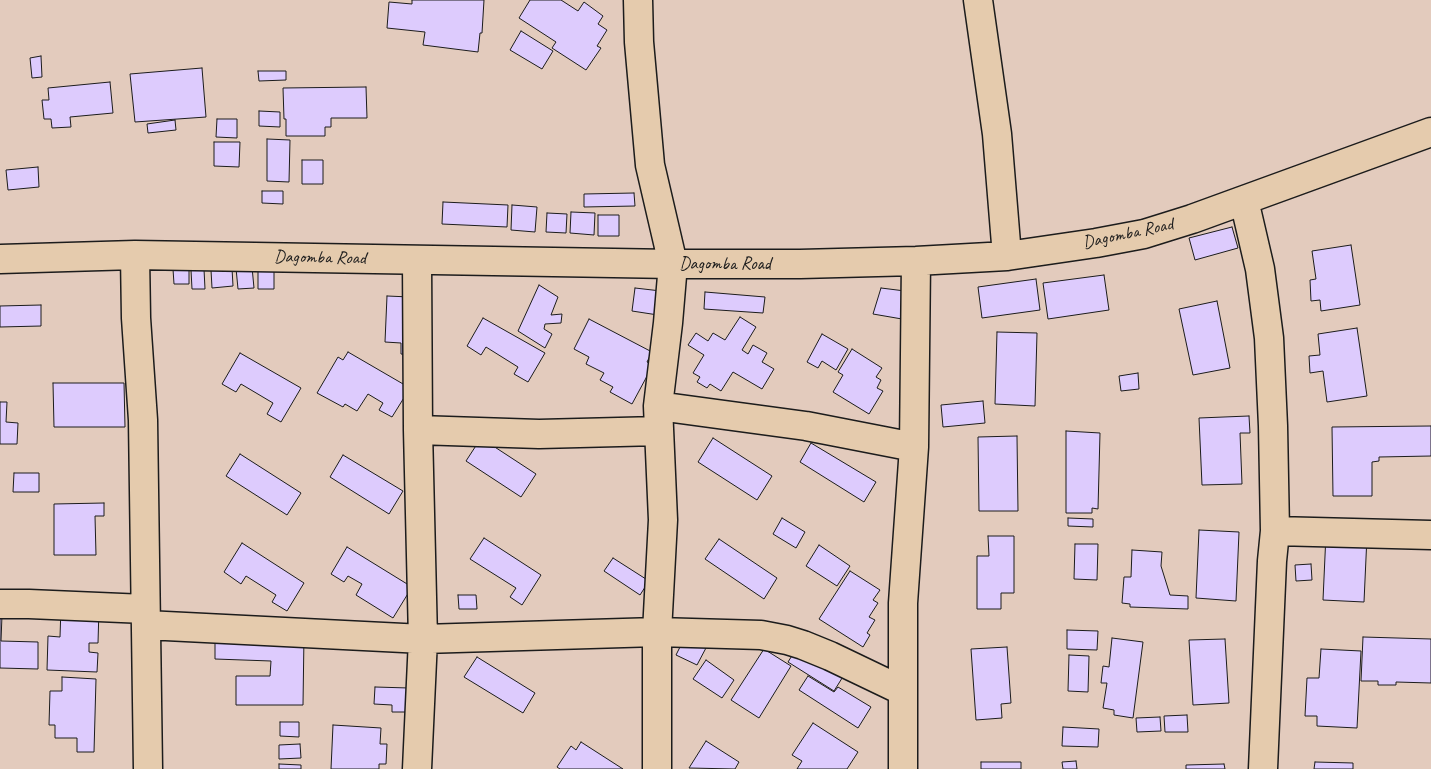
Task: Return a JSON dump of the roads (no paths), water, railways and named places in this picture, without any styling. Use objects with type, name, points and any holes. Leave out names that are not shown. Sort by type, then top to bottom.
[{"type":"street","points":[[638,0],[639,42],[650,165],[673,264],[658,419],[663,520],[657,632],[657,769]]},
{"type":"street","points":[[978,0],[997,134],[1007,256]]},
{"type":"street","name":"Dagomba Road","points":[[0,259],[136,256],[673,264],[800,264],[1007,256],[1144,234],[1192,219],[1431,132]]},
{"type":"street","points":[[1244,200],[1260,269],[1269,338],[1274,426],[1275,531],[1263,769]]},
{"type":"street","points":[[136,256],[136,318],[142,420],[148,769]]},
{"type":"street","points":[[417,769],[423,639],[418,430],[418,260]]},
{"type":"street","points":[[903,769],[903,602],[914,447],[916,261]]},
{"type":"street","points":[[418,430],[539,434],[658,419],[806,426],[914,447]]},
{"type":"street","points":[[1275,531],[1431,535]]},
{"type":"street","points":[[0,604],[29,604],[146,617],[423,639],[657,632],[742,634],[788,640],[830,656],[903,691]]}]
